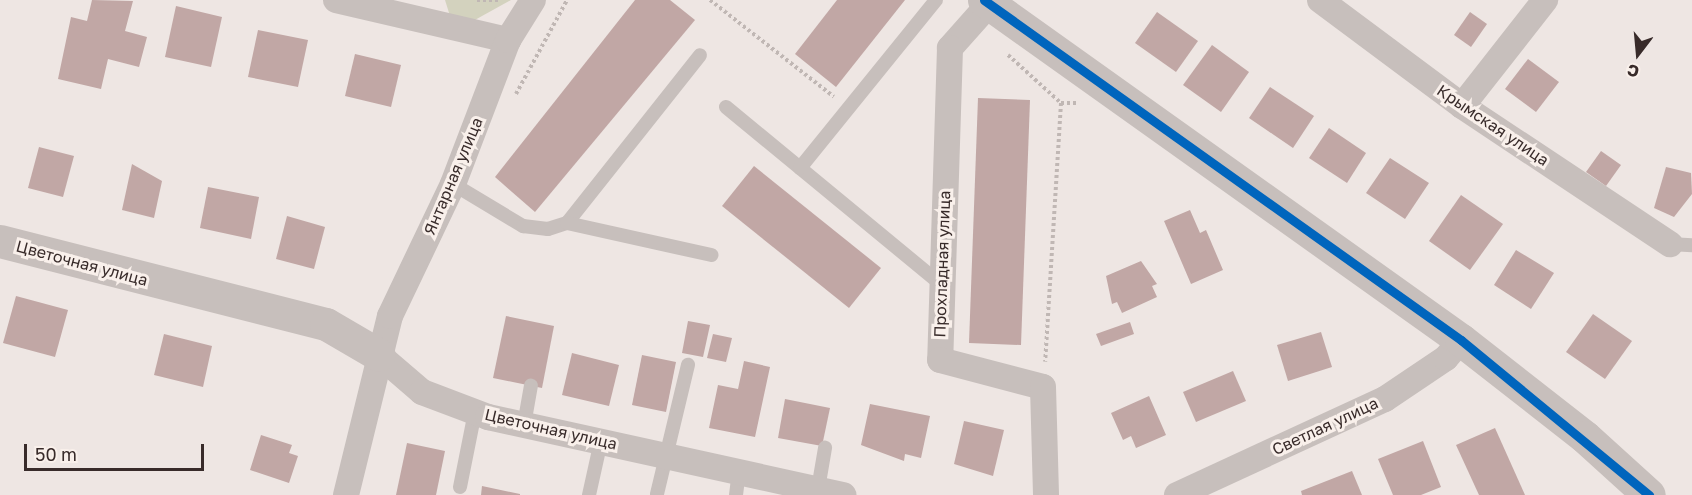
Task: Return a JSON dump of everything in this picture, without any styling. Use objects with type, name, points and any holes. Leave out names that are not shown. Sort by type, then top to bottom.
[{"type":"street","points":[[336,0],[508,40]]},
{"type":"street","name":"Янтарная улица","points":[[346,495],[390,316],[453,184],[508,40],[532,0]]},
{"type":"street","name":"Крымская улица","points":[[1320,0],[1462,106],[1681,244]]},
{"type":"street","points":[[1462,106],[1545,0]]},
{"type":"street","points":[[987,2],[1461,340],[1649,495]]},
{"type":"street","name":"Прохладная улица","points":[[987,2],[950,48],[940,360],[1043,387]]},
{"type":"street","name":"Цветочная улица","points":[[0,241],[326,324],[379,355],[422,392],[475,412],[665,455],[735,488],[818,489],[844,495]]},
{"type":"street","name":"Светлая улица","points":[[1177,495],[1385,399],[1446,358],[1461,340]]},
{"type":"street","points":[[1043,387],[1046,495]]},
{"type":"lane","points":[[800,168],[936,0]]},
{"type":"lane","points":[[567,223],[700,55]]},
{"type":"lane","points":[[726,107],[941,284]]},
{"type":"lane","points":[[453,184],[523,226],[548,229],[567,223],[711,255]]},
{"type":"lane","points":[[657,494],[688,365]]},
{"type":"lane","points":[[524,424],[531,386]]},
{"type":"lane","points":[[460,487],[475,412]]},
{"type":"lane","points":[[589,495],[601,441]]},
{"type":"lane","points":[[818,489],[825,448]]},
{"type":"path","points":[[477,0],[498,0]]},
{"type":"path","points":[[514,99],[567,0]]},
{"type":"path","points":[[710,0],[849,109]]},
{"type":"path","points":[[1006,52],[1061,103],[1043,387]]},
{"type":"green space","points":[[445,0],[511,0],[473,21],[450,16]]},
{"type":"building","points":[[92,0],[133,1],[125,31],[147,37],[139,67],[108,59],[101,89],[58,79],[71,17],[87,21]]},
{"type":"building","points":[[635,0],[670,0],[695,20],[535,212],[495,177]]},
{"type":"building","points":[[837,0],[905,0],[836,87],[795,54]]},
{"type":"building","points":[[176,6],[222,17],[211,67],[165,57]]},
{"type":"building","points":[[1157,12],[1198,41],[1176,72],[1135,43]]},
{"type":"building","points":[[1470,12],[1487,24],[1471,47],[1454,35]]},
{"type":"building","points":[[258,30],[308,40],[298,87],[248,77]]},
{"type":"building","points":[[1212,45],[1249,72],[1221,112],[1183,85]]},
{"type":"building","points":[[355,54],[401,65],[391,107],[345,96]]},
{"type":"building","points":[[1528,59],[1559,82],[1536,112],[1505,89]]},
{"type":"building","points":[[1270,87],[1314,116],[1293,148],[1249,118]]},
{"type":"building","points":[[978,98],[1030,100],[1021,345],[969,343]]},
{"type":"building","points":[[1329,128],[1366,153],[1347,183],[1309,158]]},
{"type":"building","points":[[39,147],[74,156],[63,197],[28,188]]},
{"type":"building","points":[[1601,151],[1621,165],[1606,186],[1586,172]]},
{"type":"building","points":[[1390,158],[1429,183],[1405,219],[1366,193]]},
{"type":"building","points":[[132,164],[162,181],[154,218],[122,210]]},
{"type":"building","points":[[754,166],[881,268],[849,308],[722,206]]},
{"type":"building","points":[[1666,167],[1691,173],[1692,194],[1674,217],[1654,208]]},
{"type":"building","points":[[208,187],[259,197],[251,239],[200,228]]},
{"type":"building","points":[[1461,195],[1503,224],[1470,270],[1429,241]]},
{"type":"building","points":[[1190,210],[1200,233],[1206,230],[1223,270],[1191,284],[1164,221]]},
{"type":"building","points":[[287,216],[325,227],[314,269],[276,259]]},
{"type":"building","points":[[1516,250],[1554,273],[1531,309],[1494,285]]},
{"type":"building","points":[[1141,261],[1157,284],[1152,286],[1157,297],[1122,313],[1117,302],[1112,304],[1106,276]]},
{"type":"building","points":[[16,296],[68,310],[55,357],[3,343]]},
{"type":"building","points":[[1593,314],[1632,341],[1605,379],[1566,352]]},
{"type":"building","points":[[506,316],[554,326],[542,388],[493,378]]},
{"type":"building","points":[[688,321],[710,325],[703,357],[682,353]]},
{"type":"building","points":[[1130,322],[1134,334],[1101,346],[1096,334]]},
{"type":"building","points":[[1321,332],[1332,367],[1288,381],[1277,345]]},
{"type":"building","points":[[164,334],[212,346],[203,387],[154,375]]},
{"type":"building","points":[[713,334],[732,338],[726,362],[707,358]]},
{"type":"building","points":[[572,353],[619,365],[609,406],[562,395]]},
{"type":"building","points":[[642,355],[676,362],[666,412],[632,405]]},
{"type":"building","points":[[744,361],[770,367],[755,437],[709,428],[718,385],[738,389]]},
{"type":"building","points":[[1233,371],[1246,401],[1196,422],[1183,392]]},
{"type":"building","points":[[1149,396],[1166,435],[1136,448],[1131,436],[1123,440],[1111,413]]},
{"type":"building","points":[[785,399],[830,408],[822,446],[778,438]]},
{"type":"building","points":[[870,404],[930,416],[921,458],[905,454],[904,461],[861,445]]},
{"type":"building","points":[[964,421],[1004,430],[993,476],[954,464]]},
{"type":"building","points":[[1495,428],[1525,495],[1479,495],[1456,445]]},
{"type":"building","points":[[261,435],[292,445],[289,453],[298,456],[289,483],[250,470]]},
{"type":"building","points":[[1423,441],[1441,487],[1421,495],[1393,495],[1378,459]]},
{"type":"building","points":[[407,443],[445,451],[436,495],[396,495]]},
{"type":"building","points":[[1352,471],[1362,495],[1302,495],[1301,491]]},
{"type":"building","points":[[482,486],[520,494],[520,495],[481,495]]},
{"type":"transit line","points":[[984,0],[1461,340],[1649,495]]}]
